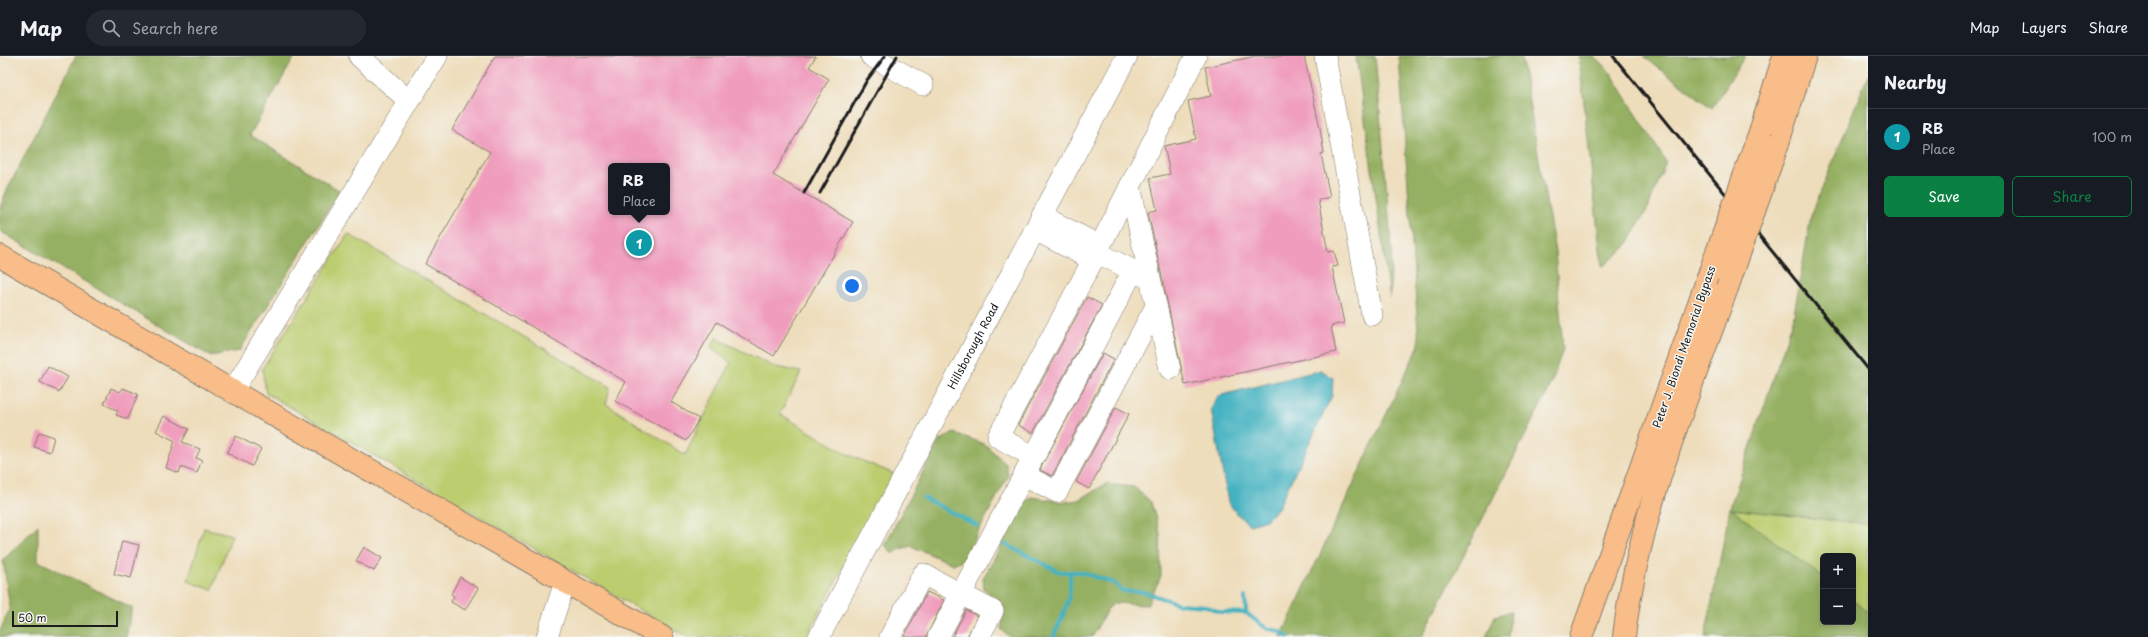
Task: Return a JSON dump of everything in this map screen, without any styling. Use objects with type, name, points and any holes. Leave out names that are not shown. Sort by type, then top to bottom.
[{"type":"main road","name":"Peter J. Biondi Memorial Bypass","points":[[1581,637],[1761,129],[1784,56]]},
{"type":"main road","name":"Peter J. Biondi Memorial Bypass","points":[[1624,637],[1634,568],[1648,514],[1778,142],[1804,56]]},
{"type":"main road","points":[[0,256],[232,392],[662,637]]},
{"type":"street","points":[[359,56],[409,101]]},
{"type":"street","points":[[232,392],[437,56]]},
{"type":"street","points":[[872,56],[923,85]]},
{"type":"street","name":"Hillsborough Road","points":[[819,637],[1127,56]]},
{"type":"street","points":[[1034,456],[998,437],[1098,254],[1130,186],[1196,56]]},
{"type":"street","points":[[1325,56],[1372,315]]},
{"type":"street","points":[[1130,186],[1142,275],[1156,306],[1170,369]]},
{"type":"street","points":[[1038,223],[1142,275]]},
{"type":"street","points":[[938,637],[1034,456],[1142,275]]},
{"type":"street","points":[[1024,475],[1057,492],[1156,306]]},
{"type":"street","points":[[890,637],[923,574],[993,611],[979,637]]},
{"type":"street","points":[[546,637],[565,582]]},
{"type":"green space","points":[[76,56],[295,56],[250,135],[340,191],[239,351],[210,356],[0,231],[0,208],[7,190]]},
{"type":"green space","points":[[1356,56],[1375,56],[1392,252],[1390,298]]},
{"type":"green space","points":[[1399,56],[1521,56],[1555,252],[1563,349],[1549,389],[1422,637],[1281,637],[1419,345]]},
{"type":"green space","points":[[1580,56],[1594,56],[1611,73],[1666,162],[1648,208],[1626,247],[1602,267],[1579,58]]},
{"type":"green space","points":[[1643,56],[1745,56],[1712,108]]},
{"type":"green space","points":[[1868,75],[1868,524],[1731,509],[1820,576],[1820,625],[1856,625],[1856,603],[1868,612],[1868,637],[1705,637],[1730,508],[1793,320],[1811,216]]},
{"type":"green space","points":[[348,234],[610,387],[606,404],[685,455],[731,363],[711,347],[716,338],[772,366],[801,372],[780,414],[849,455],[894,474],[806,637],[687,637],[266,393],[262,369]]},
{"type":"green space","points":[[954,433],[982,443],[988,447],[1006,464],[1008,476],[963,560],[953,564],[911,546],[900,549],[893,554],[885,545],[939,441]]},
{"type":"green space","points":[[1106,484],[1134,487],[1151,502],[1160,533],[1161,576],[1147,605],[1114,603],[1107,610],[1092,637],[1010,637],[1001,629],[1004,608],[1001,602],[984,589],[983,579],[1025,502],[1032,497],[1064,502],[1079,500]]},
{"type":"green space","points":[[1730,509],[1868,524],[1868,612],[1856,603],[1856,553],[1820,553],[1820,576]]},
{"type":"green space","points":[[38,525],[38,561],[132,608],[126,637],[0,637],[0,631],[10,608],[3,560]]},
{"type":"green space","points":[[204,528],[232,535],[212,590],[188,581]]},
{"type":"green space","points":[[1511,612],[1508,637],[1486,637],[1495,616]]},
{"type":"water","points":[[1321,370],[1333,378],[1332,396],[1278,508],[1266,520],[1250,525],[1236,513],[1228,502],[1211,409],[1218,396]]},
{"type":"building","points":[[495,56],[816,56],[809,67],[829,79],[773,175],[853,222],[774,356],[717,322],[671,402],[699,419],[686,441],[615,401],[626,382],[425,264],[490,152],[452,130]]},
{"type":"building","points":[[1256,56],[1304,56],[1320,128],[1324,153],[1321,154],[1330,197],[1318,200],[1328,252],[1334,251],[1338,266],[1332,267],[1344,323],[1331,326],[1336,352],[1185,385],[1148,212],[1157,210],[1150,178],[1170,174],[1164,146],[1196,139],[1188,101],[1211,96],[1205,67]]},
{"type":"building","points":[[1087,297],[1102,305],[1033,433],[1018,425]]},
{"type":"building","points":[[1103,353],[1114,359],[1052,476],[1040,470],[1042,465]]},
{"type":"building","points":[[48,366],[68,377],[59,392],[40,382]]},
{"type":"building","points":[[111,388],[120,392],[123,388],[138,394],[128,419],[116,415],[118,411],[104,404]]},
{"type":"building","points":[[1116,407],[1129,414],[1089,489],[1076,482]]},
{"type":"building","points":[[164,416],[189,429],[182,442],[200,449],[196,458],[202,460],[197,473],[181,467],[179,473],[166,468],[175,441],[156,431]]},
{"type":"building","points":[[39,432],[54,437],[50,452],[34,447]]},
{"type":"building","points":[[236,436],[261,449],[252,466],[227,453]]},
{"type":"building","points":[[122,541],[139,545],[131,578],[114,574]]},
{"type":"building","points":[[364,547],[382,558],[374,571],[356,561]]},
{"type":"building","points":[[460,577],[478,588],[465,610],[451,602],[454,596],[451,594]]},
{"type":"building","points":[[927,592],[944,600],[926,637],[904,637]]},
{"type":"building","points":[[966,610],[977,616],[967,637],[952,637]]},
{"type":"waterway","points":[[924,498],[978,526]]},
{"type":"waterway","points":[[1005,544],[1060,572],[1080,572],[1114,583],[1123,591],[1144,592],[1179,604],[1206,606],[1220,612],[1246,613],[1266,628],[1279,631],[1288,637]]},
{"type":"waterway","points":[[1053,637],[1066,606],[1070,590],[1070,572]]},
{"type":"waterway","points":[[1245,597],[1246,613]]},
{"type":"railway","points":[[807,188],[804,193],[867,80],[885,56]]},
{"type":"railway","points":[[820,193],[897,56]]},
{"type":"railway","points":[[1613,56],[1868,369]]},
{"type":"place","name":"RB","points":[[639,243]]}]
